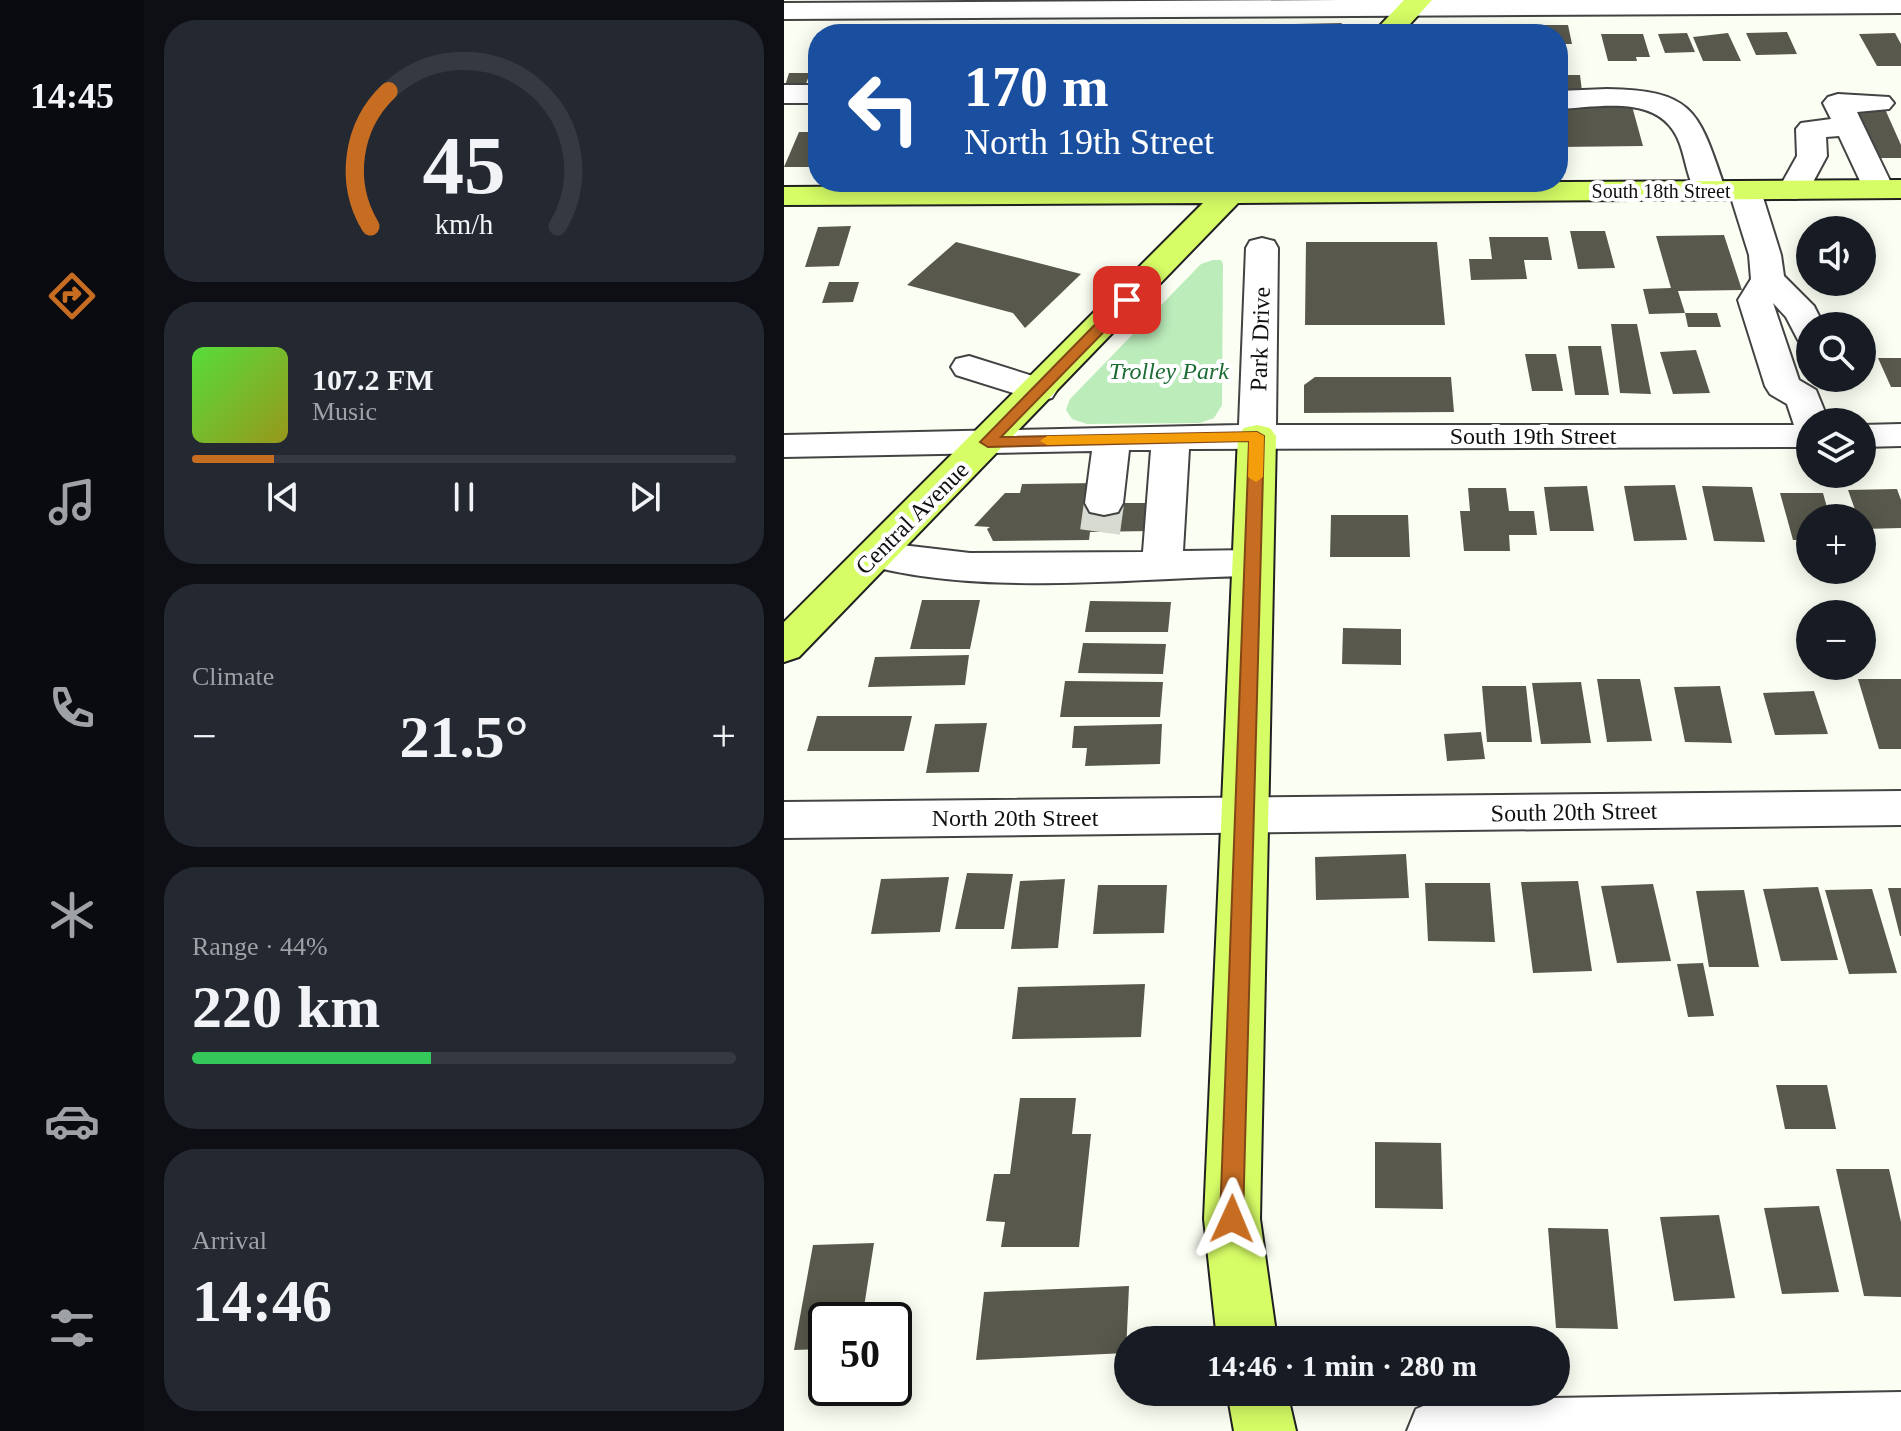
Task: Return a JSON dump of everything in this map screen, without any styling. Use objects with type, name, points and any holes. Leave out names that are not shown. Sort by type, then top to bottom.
[{"type":"main road","points":[[1396,24],[1415,4]]},
{"type":"main road","name":"South 18th Street","points":[[1568,190],[1890,189]]},
{"type":"main road","name":"South 18th Street","points":[[784,196],[869,192]]},
{"type":"main road","name":"Central Avenue","points":[[784,647],[1230,192]]},
{"type":"main road","name":"Park Drive","points":[[1244,1326],[1232,1219],[1257,436]]},
{"type":"main road","points":[[1260,1406],[1265,1431]]},
{"type":"street","points":[[784,11],[1183,21],[1272,4],[1901,5]]},
{"type":"street","points":[[784,94],[808,94]]},
{"type":"street","points":[[1568,100],[1624,98],[1664,103],[1684,120],[1710,191]]},
{"type":"street","points":[[1879,103],[1838,103],[1848,127],[1890,189]]},
{"type":"street","points":[[1794,190],[1812,156],[1811,129],[1848,127]]},
{"type":"street","points":[[1745,191],[1765,255],[1768,279],[1801,312]]},
{"type":"street","name":"Park Drive","points":[[1257,436],[1262,248]]},
{"type":"street","points":[[1768,279],[1755,300],[1783,386],[1814,399]]},
{"type":"street","points":[[969,367],[1039,390]]},
{"type":"street","points":[[1876,436],[1901,435]]},
{"type":"street","name":"South 19th Street","points":[[784,446],[1257,436],[1796,436]]},
{"type":"street","points":[[1162,563],[1171,438]]},
{"type":"street","points":[[1104,534],[1112,439]]},
{"type":"street","points":[[876,555],[925,564],[1104,534],[1162,563],[1253,563]]},
{"type":"street","name":"South 20th Street","points":[[1247,816],[1901,808]]},
{"type":"street","name":"North 20th Street","points":[[784,820],[1247,816]]},
{"type":"street","points":[[1438,1431],[1901,1423]]},
{"type":"green space","name":"Trolley Park","points":[[1221,260],[1223,264],[1222,405],[1214,418],[1200,423],[1087,424],[1072,419],[1066,410],[1070,399],[1201,264]]},
{"type":"building","points":[[1787,32],[1797,54],[1756,55],[1746,33]]},
{"type":"building","points":[[1687,33],[1695,52],[1665,53],[1658,34]]},
{"type":"building","points":[[1728,33],[1741,61],[1703,61],[1693,37]]},
{"type":"building","points":[[1895,33],[1901,44],[1901,66],[1877,66],[1859,34]]},
{"type":"building","points":[[1601,34],[1643,34],[1650,57],[1636,57],[1637,61],[1608,61]]},
{"type":"building","points":[[789,73],[808,73],[804,89],[784,89]]},
{"type":"building","points":[[1568,75],[1580,75],[1582,91],[1568,91]]},
{"type":"building","points":[[1568,106],[1632,106],[1643,146],[1568,147]]},
{"type":"building","points":[[1847,109],[1885,109],[1901,145],[1901,158],[1870,158]]},
{"type":"building","points":[[799,132],[808,132],[808,167],[784,167]]},
{"type":"building","points":[[851,226],[839,266],[805,267],[818,227]]},
{"type":"building","points":[[1570,231],[1605,231],[1615,268],[1578,269]]},
{"type":"building","points":[[1724,235],[1742,290],[1678,291],[1685,313],[1649,314],[1643,289],[1671,288],[1656,236]]},
{"type":"building","points":[[1489,237],[1548,237],[1552,260],[1524,260],[1527,279],[1471,280],[1469,259],[1492,259]]},
{"type":"building","points":[[956,242],[1081,274],[1025,328],[1013,313],[907,285]]},
{"type":"building","points":[[1306,242],[1437,242],[1445,325],[1305,325]]},
{"type":"building","points":[[829,282],[859,282],[853,302],[822,303]]},
{"type":"building","points":[[1685,313],[1717,313],[1721,327],[1688,327]]},
{"type":"building","points":[[1611,324],[1637,324],[1651,394],[1620,393]]},
{"type":"building","points":[[1568,346],[1601,346],[1609,395],[1575,395]]},
{"type":"building","points":[[1696,350],[1710,393],[1673,394],[1660,352]]},
{"type":"building","points":[[1525,354],[1556,354],[1563,391],[1532,391]]},
{"type":"building","points":[[1878,358],[1901,358],[1901,387],[1891,387]]},
{"type":"building","points":[[1315,377],[1451,377],[1454,412],[1304,413],[1304,385]]},
{"type":"building","points":[[1097,483],[1095,503],[1151,503],[1149,531],[1090,532],[1089,540],[993,541],[987,529],[990,527],[974,526],[1005,493],[1020,493],[1022,484]]},
{"type":"building","points":[[1675,485],[1687,540],[1634,541],[1624,486]]},
{"type":"building","points":[[1587,486],[1594,531],[1550,531],[1544,487]]},
{"type":"building","points":[[1702,486],[1752,487],[1765,542],[1714,541]]},
{"type":"building","points":[[1468,488],[1506,488],[1509,511],[1534,511],[1537,535],[1509,535],[1510,551],[1464,551],[1460,511],[1470,511]]},
{"type":"building","points":[[1897,489],[1901,500],[1901,528],[1876,529],[1876,504],[1853,504],[1848,490]]},
{"type":"building","points":[[1780,493],[1823,493],[1826,504],[1796,504],[1796,540],[1793,540]]},
{"type":"building","points":[[1331,515],[1408,515],[1410,557],[1330,557]]},
{"type":"building","points":[[922,600],[980,600],[970,649],[910,649]]},
{"type":"building","points":[[1090,601],[1171,602],[1168,632],[1085,632]]},
{"type":"building","points":[[1343,628],[1401,629],[1401,665],[1342,664]]},
{"type":"building","points":[[1083,643],[1166,644],[1163,674],[1078,673]]},
{"type":"building","points":[[969,655],[965,685],[868,687],[875,657]]},
{"type":"building","points":[[1597,679],[1640,679],[1652,741],[1607,742]]},
{"type":"building","points":[[1901,679],[1901,749],[1879,749],[1858,680]]},
{"type":"building","points":[[1065,681],[1163,682],[1160,717],[1060,717]]},
{"type":"building","points":[[1581,682],[1591,743],[1541,744],[1532,683]]},
{"type":"building","points":[[1482,686],[1526,686],[1532,742],[1487,742]]},
{"type":"building","points":[[1720,686],[1732,743],[1685,742],[1674,687]]},
{"type":"building","points":[[1814,691],[1828,734],[1775,735],[1763,693]]},
{"type":"building","points":[[817,716],[912,716],[904,751],[807,751]]},
{"type":"building","points":[[987,723],[979,772],[926,773],[935,724]]},
{"type":"building","points":[[1162,724],[1160,764],[1085,766],[1087,748],[1072,748],[1074,726]]},
{"type":"building","points":[[1481,732],[1485,759],[1447,761],[1444,734]]},
{"type":"building","points":[[1406,854],[1409,898],[1316,900],[1315,857]]},
{"type":"building","points":[[967,873],[1013,874],[1004,929],[955,929]]},
{"type":"building","points":[[949,877],[940,932],[871,934],[881,879]]},
{"type":"building","points":[[1065,879],[1058,948],[1011,949],[1020,881]]},
{"type":"building","points":[[1578,881],[1592,971],[1533,973],[1521,882]]},
{"type":"building","points":[[1425,883],[1490,883],[1495,942],[1428,941]]},
{"type":"building","points":[[1653,884],[1671,961],[1617,963],[1601,886]]},
{"type":"building","points":[[1098,885],[1167,885],[1164,933],[1093,934]]},
{"type":"building","points":[[1818,887],[1838,960],[1781,961],[1763,889]]},
{"type":"building","points":[[1888,888],[1901,888],[1901,936],[1900,936]]},
{"type":"building","points":[[1872,889],[1897,973],[1849,974],[1825,890]]},
{"type":"building","points":[[1744,890],[1759,967],[1709,967],[1696,891]]},
{"type":"building","points":[[1703,963],[1714,1016],[1688,1017],[1677,964]]},
{"type":"building","points":[[1145,984],[1141,1037],[1012,1039],[1018,987]]},
{"type":"building","points":[[1776,1085],[1827,1085],[1836,1129],[1785,1129]]},
{"type":"building","points":[[1020,1098],[1076,1098],[1072,1134],[1091,1134],[1079,1247],[1001,1247],[1005,1222],[986,1221],[994,1174],[1010,1174]]},
{"type":"building","points":[[1375,1142],[1441,1143],[1443,1209],[1375,1208]]},
{"type":"building","points":[[1836,1169],[1889,1169],[1901,1222],[1901,1297],[1864,1296]]},
{"type":"building","points":[[1819,1206],[1839,1292],[1782,1294],[1764,1208]]},
{"type":"building","points":[[1719,1215],[1735,1298],[1674,1301],[1660,1217]]},
{"type":"building","points":[[1548,1228],[1608,1229],[1618,1329],[1556,1326]]},
{"type":"building","points":[[874,1243],[865,1302],[808,1302],[808,1350],[794,1350],[813,1245]]},
{"type":"building","points":[[1129,1286],[1127,1326],[1114,1326],[1114,1354],[976,1360],[984,1292]]},
{"type":"tunnel","points":[[1100,532],[1104,503]]},
{"type":"slow traffic","points":[[1047,441],[1257,436],[1256,477]]},
{"type":"route","points":[[1127,300],[988,442],[1257,436],[1232,1219]]}]
